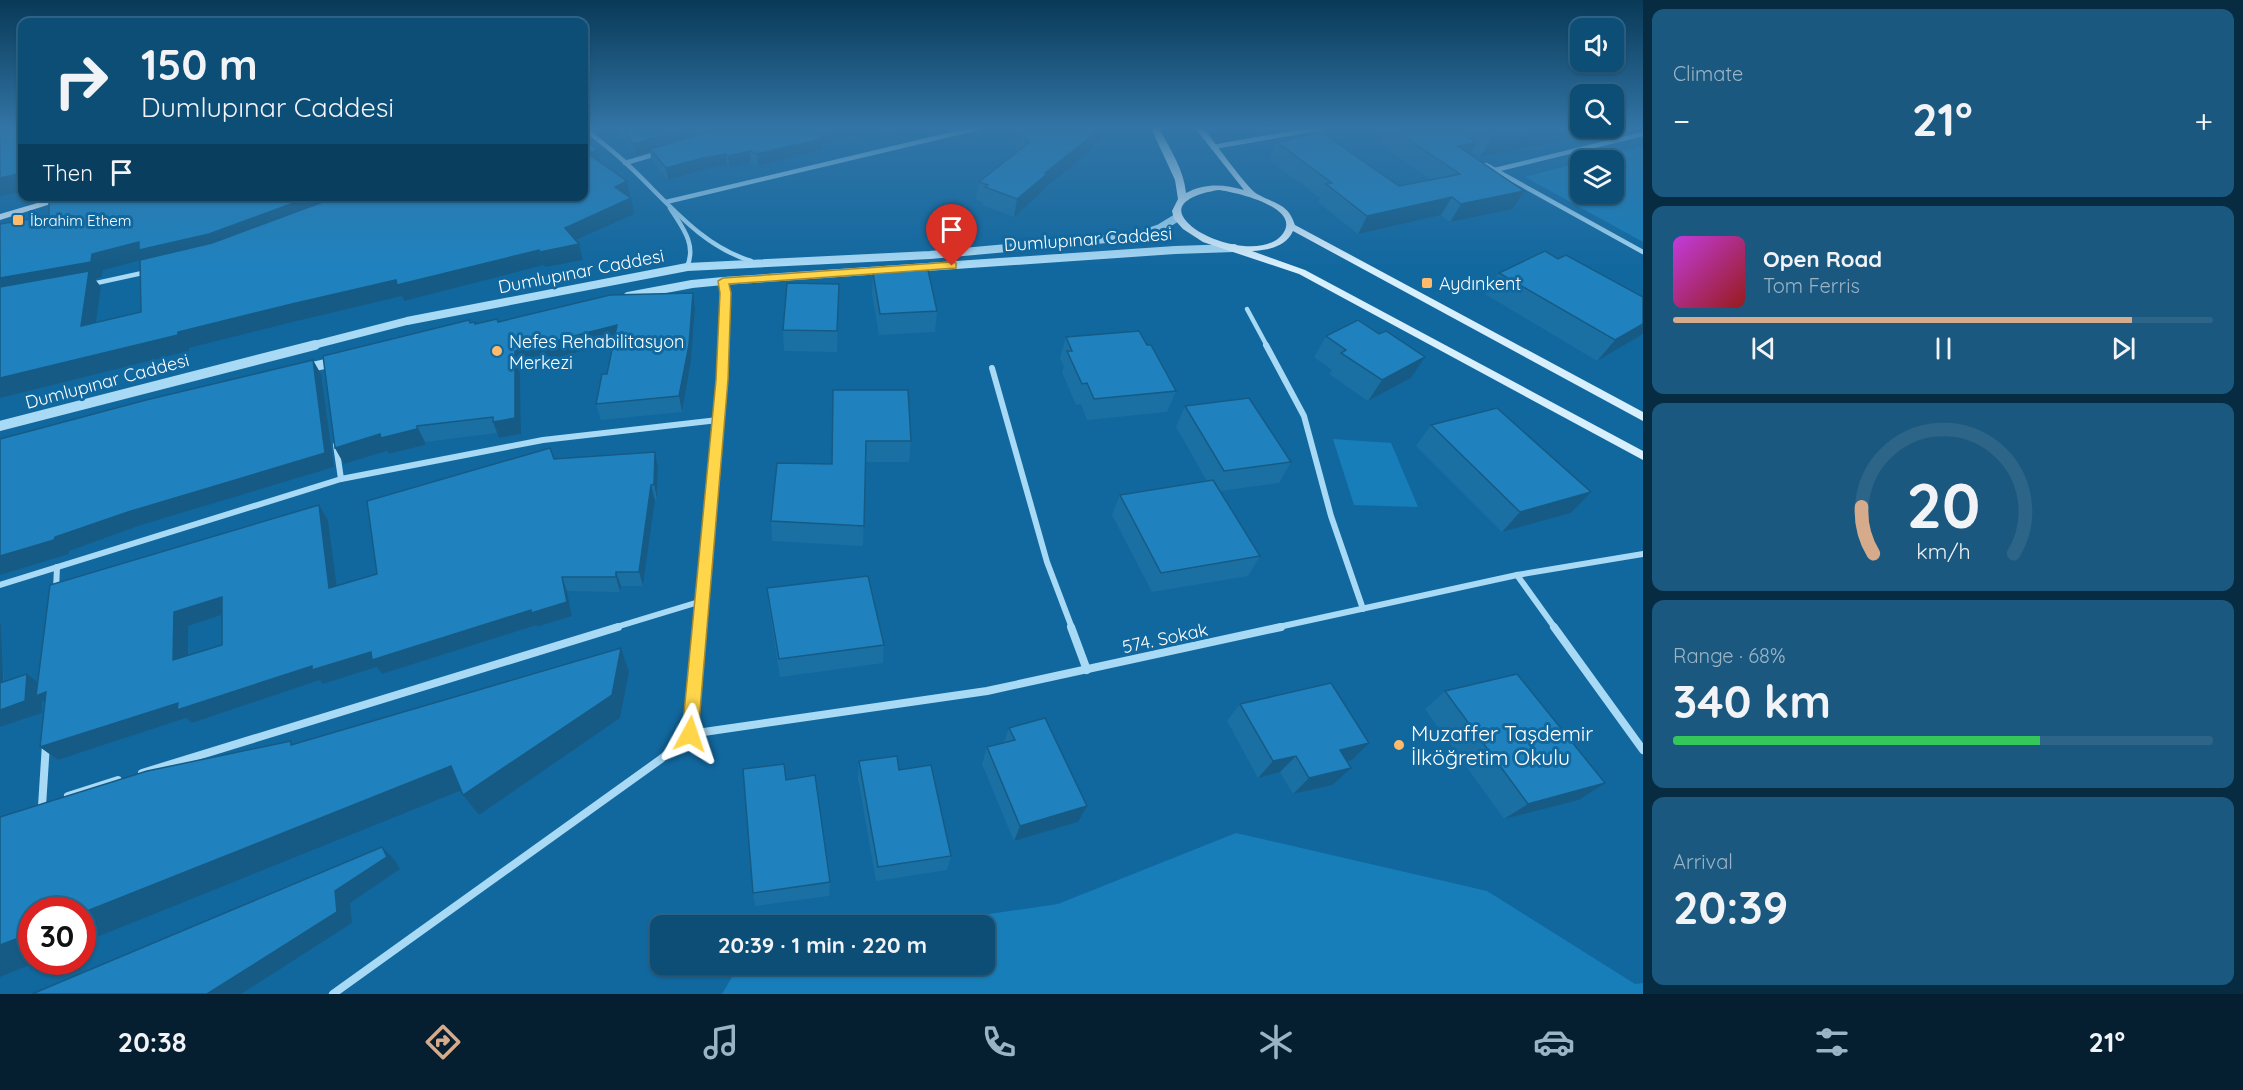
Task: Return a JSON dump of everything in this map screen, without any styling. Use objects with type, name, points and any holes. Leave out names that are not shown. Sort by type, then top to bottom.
[{"type":"main road","points":[[1178,174],[1182,198],[1177,207],[1178,217],[1185,227],[1198,236],[1234,248],[1252,249],[1280,242],[1290,226]]},
{"type":"main road","points":[[1236,174],[1251,193]]},
{"type":"main road","points":[[1182,198],[1197,190],[1218,187],[1251,193],[1278,207],[1286,216],[1290,226],[1643,417]]},
{"type":"main road","points":[[0,217],[55,201]]},
{"type":"main road","name":"Dumlupınar Caddesi","points":[[1234,248],[1302,272],[1643,456]]},
{"type":"street","points":[[637,174],[726,253],[740,259],[765,263]]},
{"type":"street","points":[[666,202],[782,174]]},
{"type":"street","points":[[1502,174],[1643,252]]},
{"type":"street","points":[[666,202],[692,243],[692,259],[687,267]]},
{"type":"street","name":"Dumlupınar Caddesi","points":[[0,426],[407,321],[687,267],[930,255],[1107,239],[1143,234],[1160,228],[1178,217]]},
{"type":"street","name":"Dumlupınar Caddesi","points":[[616,299],[692,284],[723,281],[1175,250],[1234,248]]},
{"type":"street","points":[[82,286],[151,270]]},
{"type":"street","points":[[333,994],[662,759],[690,734],[718,420],[725,315],[723,281]]},
{"type":"street","points":[[1247,309],[1304,416],[1331,516],[1363,609]]},
{"type":"street","points":[[290,372],[348,359]]},
{"type":"street","points":[[325,364],[327,375]]},
{"type":"street","points":[[992,368],[1047,562],[1087,670]]},
{"type":"street","points":[[0,585],[341,479],[543,440],[718,420]]},
{"type":"street","points":[[334,433],[341,479]]},
{"type":"street","name":"574. Sokak","points":[[690,734],[987,691],[1517,575],[1643,554]]},
{"type":"street","points":[[55,603],[57,567]]},
{"type":"street","points":[[1517,575],[1643,750]]},
{"type":"street","points":[[134,775],[702,601]]},
{"type":"street","points":[[42,806],[46,734]]},
{"type":"street","points":[[59,800],[122,779]]},
{"type":"street","points":[[32,810],[51,803]]},
{"type":"shaded area","points":[[1535,174],[1570,174],[1570,202],[1525,177]]},
{"type":"shaded area","points":[[1624,174],[1643,174],[1643,242],[1574,204],[1624,204]]},
{"type":"shaded area","points":[[1333,439],[1391,443],[1418,507],[1354,505]]},
{"type":"shaded area","points":[[1236,833],[1487,891],[1635,984],[1643,983],[1643,994],[722,994],[733,975],[995,975],[995,915],[983,915],[1058,904]]},
{"type":"building","points":[[0,174],[16,174],[0,178]]},
{"type":"building","points":[[588,174],[618,174],[627,181],[615,187],[631,198],[565,228],[579,244],[540,252],[539,250],[397,285],[396,280],[292,304],[178,332],[178,335],[0,378],[0,287],[89,271],[81,326],[141,312],[140,260],[212,243],[325,201],[588,201]]},
{"type":"building","points":[[989,174],[1047,174],[1017,199],[985,187],[988,185],[979,182]]},
{"type":"building","points":[[1320,174],[1382,174],[1399,186],[1458,174],[1500,174],[1524,191],[1461,204],[1452,197],[1367,216],[1326,184],[1332,183]]},
{"type":"building","points":[[49,201],[299,201],[209,234],[139,250],[139,242],[92,254],[91,262],[0,278],[0,224],[49,216]]},
{"type":"building","points":[[1545,251],[1558,259],[1566,255],[1643,297],[1643,324],[1615,340],[1499,273]]},
{"type":"building","points":[[928,270],[937,311],[880,314],[873,273]]},
{"type":"building","points":[[787,283],[839,284],[837,331],[783,330]]},
{"type":"building","points":[[693,293],[689,345],[679,396],[596,404],[602,374],[607,374],[617,325],[515,351],[515,418],[493,422],[493,417],[417,426],[417,429],[381,438],[380,434],[335,448],[323,356],[469,320],[470,323],[475,322],[475,324],[497,319],[498,322],[610,295]]},
{"type":"building","points":[[1358,320],[1379,334],[1386,331],[1425,357],[1382,380],[1341,353],[1346,350],[1326,336]]},
{"type":"building","points":[[1139,331],[1147,345],[1151,345],[1176,391],[1094,399],[1087,383],[1082,384],[1067,351],[1072,351],[1066,337]]},
{"type":"building","points":[[313,360],[325,453],[128,512],[55,537],[54,540],[0,556],[0,439],[146,400]]},
{"type":"building","points":[[833,390],[908,390],[911,441],[866,441],[864,526],[771,521],[777,463],[832,464]]},
{"type":"building","points":[[1249,398],[1291,462],[1224,471],[1185,406]]},
{"type":"building","points":[[1497,408],[1591,492],[1520,512],[1431,425]]},
{"type":"building","points":[[550,448],[554,459],[655,452],[654,484],[651,485],[639,572],[616,572],[616,577],[562,577],[567,602],[531,613],[531,610],[372,660],[371,652],[312,670],[312,666],[177,710],[178,703],[40,747],[46,692],[36,696],[50,585],[319,505],[329,588],[377,574],[367,501]],"holes":[[[222,597],[222,645],[173,660],[174,612]]]},
{"type":"building","points":[[1213,480],[1260,556],[1161,573],[1120,495]]},
{"type":"building","points":[[868,576],[884,645],[779,659],[767,588]]},
{"type":"building","points":[[621,648],[612,695],[463,795],[451,766],[96,907],[96,897],[18,897],[18,938],[0,945],[0,817],[147,771],[291,741],[291,745]]},
{"type":"building","points":[[27,674],[25,701],[0,710],[0,683]]},
{"type":"building","points":[[1517,674],[1605,783],[1528,804],[1445,691]]},
{"type":"building","points":[[1331,683],[1369,743],[1340,750],[1351,768],[1309,778],[1296,756],[1273,761],[1240,704]]},
{"type":"building","points":[[1045,718],[1087,806],[1020,826],[987,747],[1015,740],[1009,728]]},
{"type":"building","points":[[897,756],[899,770],[931,765],[951,856],[878,867],[859,761]]},
{"type":"building","points":[[784,764],[786,780],[815,775],[830,882],[753,893],[743,769]]},
{"type":"building","points":[[382,847],[387,857],[335,891],[337,912],[207,994],[32,994],[77,975],[96,975],[96,967]]},
{"type":"place","name":"İbrahim Ethem","points":[[18,220]]},
{"type":"place","name":"Aydınkent","points":[[1427,283]]},
{"type":"place","name":"Nefes Rehabilitasyon Merkezi","points":[[497,351]]},
{"type":"place","name":"Muzaffer Taşdemir İlköğretim Okulu","points":[[1399,745]]},
{"type":"route","points":[[690,734],[722,380],[725,293],[723,281],[952,266]]}]
